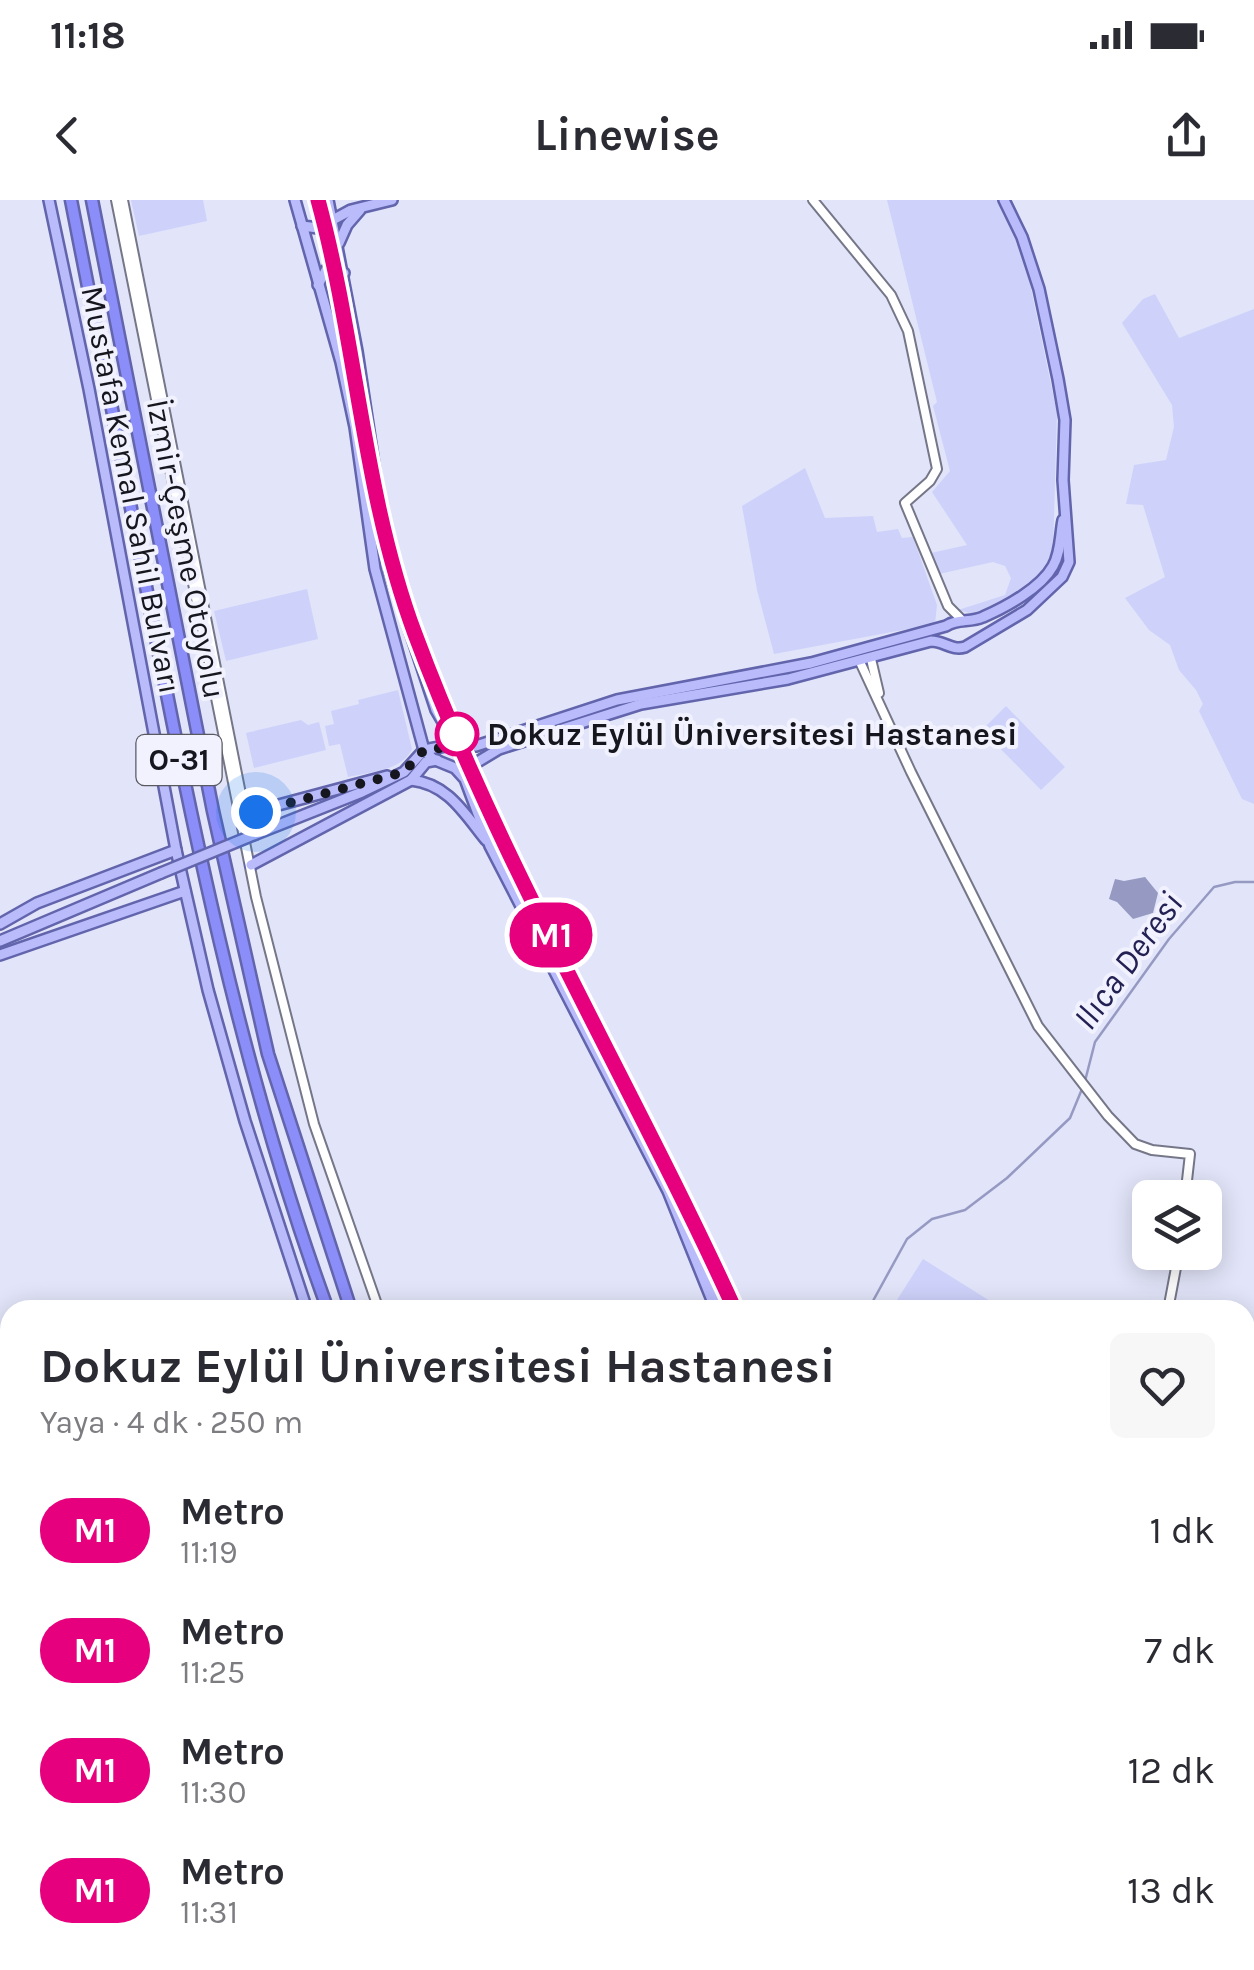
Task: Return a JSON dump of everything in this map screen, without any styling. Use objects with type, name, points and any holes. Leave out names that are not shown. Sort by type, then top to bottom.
[{"type":"highway","name":"İzmir-Çeşme Otoyolu","points":[[71,200],[218,940],[247,1060],[325,1300]]},
{"type":"highway","name":"İzmir-Çeşme Otoyolu","points":[[92,200],[212,811],[268,1054],[348,1300]]},
{"type":"main road","name":"Mustafa Kemal Sahil Bulvarı","points":[[48,200],[99,440],[185,891],[227,1063],[304,1300]]},
{"type":"main road","points":[[328,200],[344,274],[390,571],[435,706],[469,767],[494,843]]},
{"type":"main road","points":[[302,226],[318,228],[366,205],[392,200]]},
{"type":"main road","points":[[251,865],[433,759],[469,767],[499,748],[641,704],[788,679],[932,641],[959,649],[1027,610],[1065,573],[1069,555],[1065,420],[1039,289],[1022,237],[1004,200]]},
{"type":"main road","points":[[297,201],[356,427],[375,569],[424,750],[433,759],[461,772],[668,1191],[715,1300]]},
{"type":"main road","points":[[339,246],[347,224],[366,205]]},
{"type":"main road","points":[[318,284],[326,270],[333,268],[344,274]]},
{"type":"main road","points":[[424,750],[472,747],[617,700],[867,657],[954,621],[977,620],[1034,586],[1050,571],[1058,552],[1065,512]]},
{"type":"main road","points":[[964,621],[972,630],[971,642]]},
{"type":"main road","points":[[946,626],[944,638],[949,646]]},
{"type":"main road","points":[[413,712],[426,716],[435,706]]},
{"type":"main road","points":[[0,941],[256,834],[408,777],[424,750]]},
{"type":"main road","points":[[242,822],[256,812],[408,777],[446,792],[494,843]]},
{"type":"main road","points":[[243,802],[256,812]]},
{"type":"main road","points":[[0,924],[37,903],[176,850]]},
{"type":"main road","points":[[0,955],[185,891]]},
{"type":"street","name":"Mustafa Kemal Sahil Bulvarı","points":[[120,200],[243,802],[242,822]]},
{"type":"street","name":"Mustafa Kemal Sahil Bulvarı","points":[[120,200],[256,897],[294,1053],[332,1180],[375,1300]]},
{"type":"street","points":[[814,200],[891,295],[908,331],[937,468],[930,482],[905,502],[948,606],[964,621]]},
{"type":"street","points":[[946,626],[948,606]]},
{"type":"street","points":[[867,657],[884,712],[1038,1026],[1090,1094],[1136,1144],[1190,1154],[1187,1180]]},
{"type":"street","points":[[1170,1300],[1175,1270]]},
{"type":"shaded area","points":[[131,200],[203,200],[207,221],[139,236]]},
{"type":"shaded area","points":[[887,200],[999,200],[1024,255],[1057,413],[1053,553],[1031,583],[976,615],[958,610],[1005,595],[1011,578],[1005,566],[993,562],[939,574],[931,553],[967,545],[932,492],[950,471]]},
{"type":"shaded area","points":[[327,271],[338,274],[357,391],[354,392],[323,283]]},
{"type":"shaded area","points":[[1155,294],[1179,338],[1254,309],[1254,804],[1242,799],[1199,711],[1203,704],[1179,670],[1170,645],[1149,630],[1125,598],[1165,577],[1143,505],[1126,504],[1134,465],[1166,460],[1174,427],[1172,405],[1122,323],[1143,299]]},
{"type":"shaded area","points":[[805,468],[825,518],[873,516],[877,532],[898,529],[902,538],[913,537],[937,605],[935,624],[774,654],[757,590],[742,506]]},
{"type":"shaded area","points":[[307,589],[318,639],[226,661],[214,611]]},
{"type":"shaded area","points":[[398,690],[412,749],[393,766],[348,777],[340,744],[329,746],[325,726],[334,724],[331,711]]},
{"type":"shaded area","points":[[1006,706],[1065,767],[1041,790],[982,730]]},
{"type":"shaded area","points":[[301,720],[308,725],[319,722],[326,750],[254,768],[246,733]]},
{"type":"shaded area","points":[[1145,877],[1158,893],[1153,913],[1133,919],[1109,899],[1115,879]]},
{"type":"shaded area","points":[[923,1259],[988,1300],[897,1300]]},
{"type":"waterway","name":"Ilıca Deresi","points":[[1085,1081],[1095,1042],[1169,939],[1214,887],[1254,882]]},
{"type":"waterway","name":"Ilıca Deresi","points":[[873,1300],[907,1239],[932,1219],[965,1210],[1007,1178],[1070,1118],[1082,1089]]},
{"type":"metro line","name":"M1","points":[[318,200],[338,281],[383,525],[416,636],[495,822],[730,1300]]},
{"type":"place","name":"Dokuz Eylül Üniversitesi Hastanesi","points":[[457,734]]},
{"type":"route","points":[[256,812],[404,772],[424,750],[456,746],[450,734],[457,734]]}]
